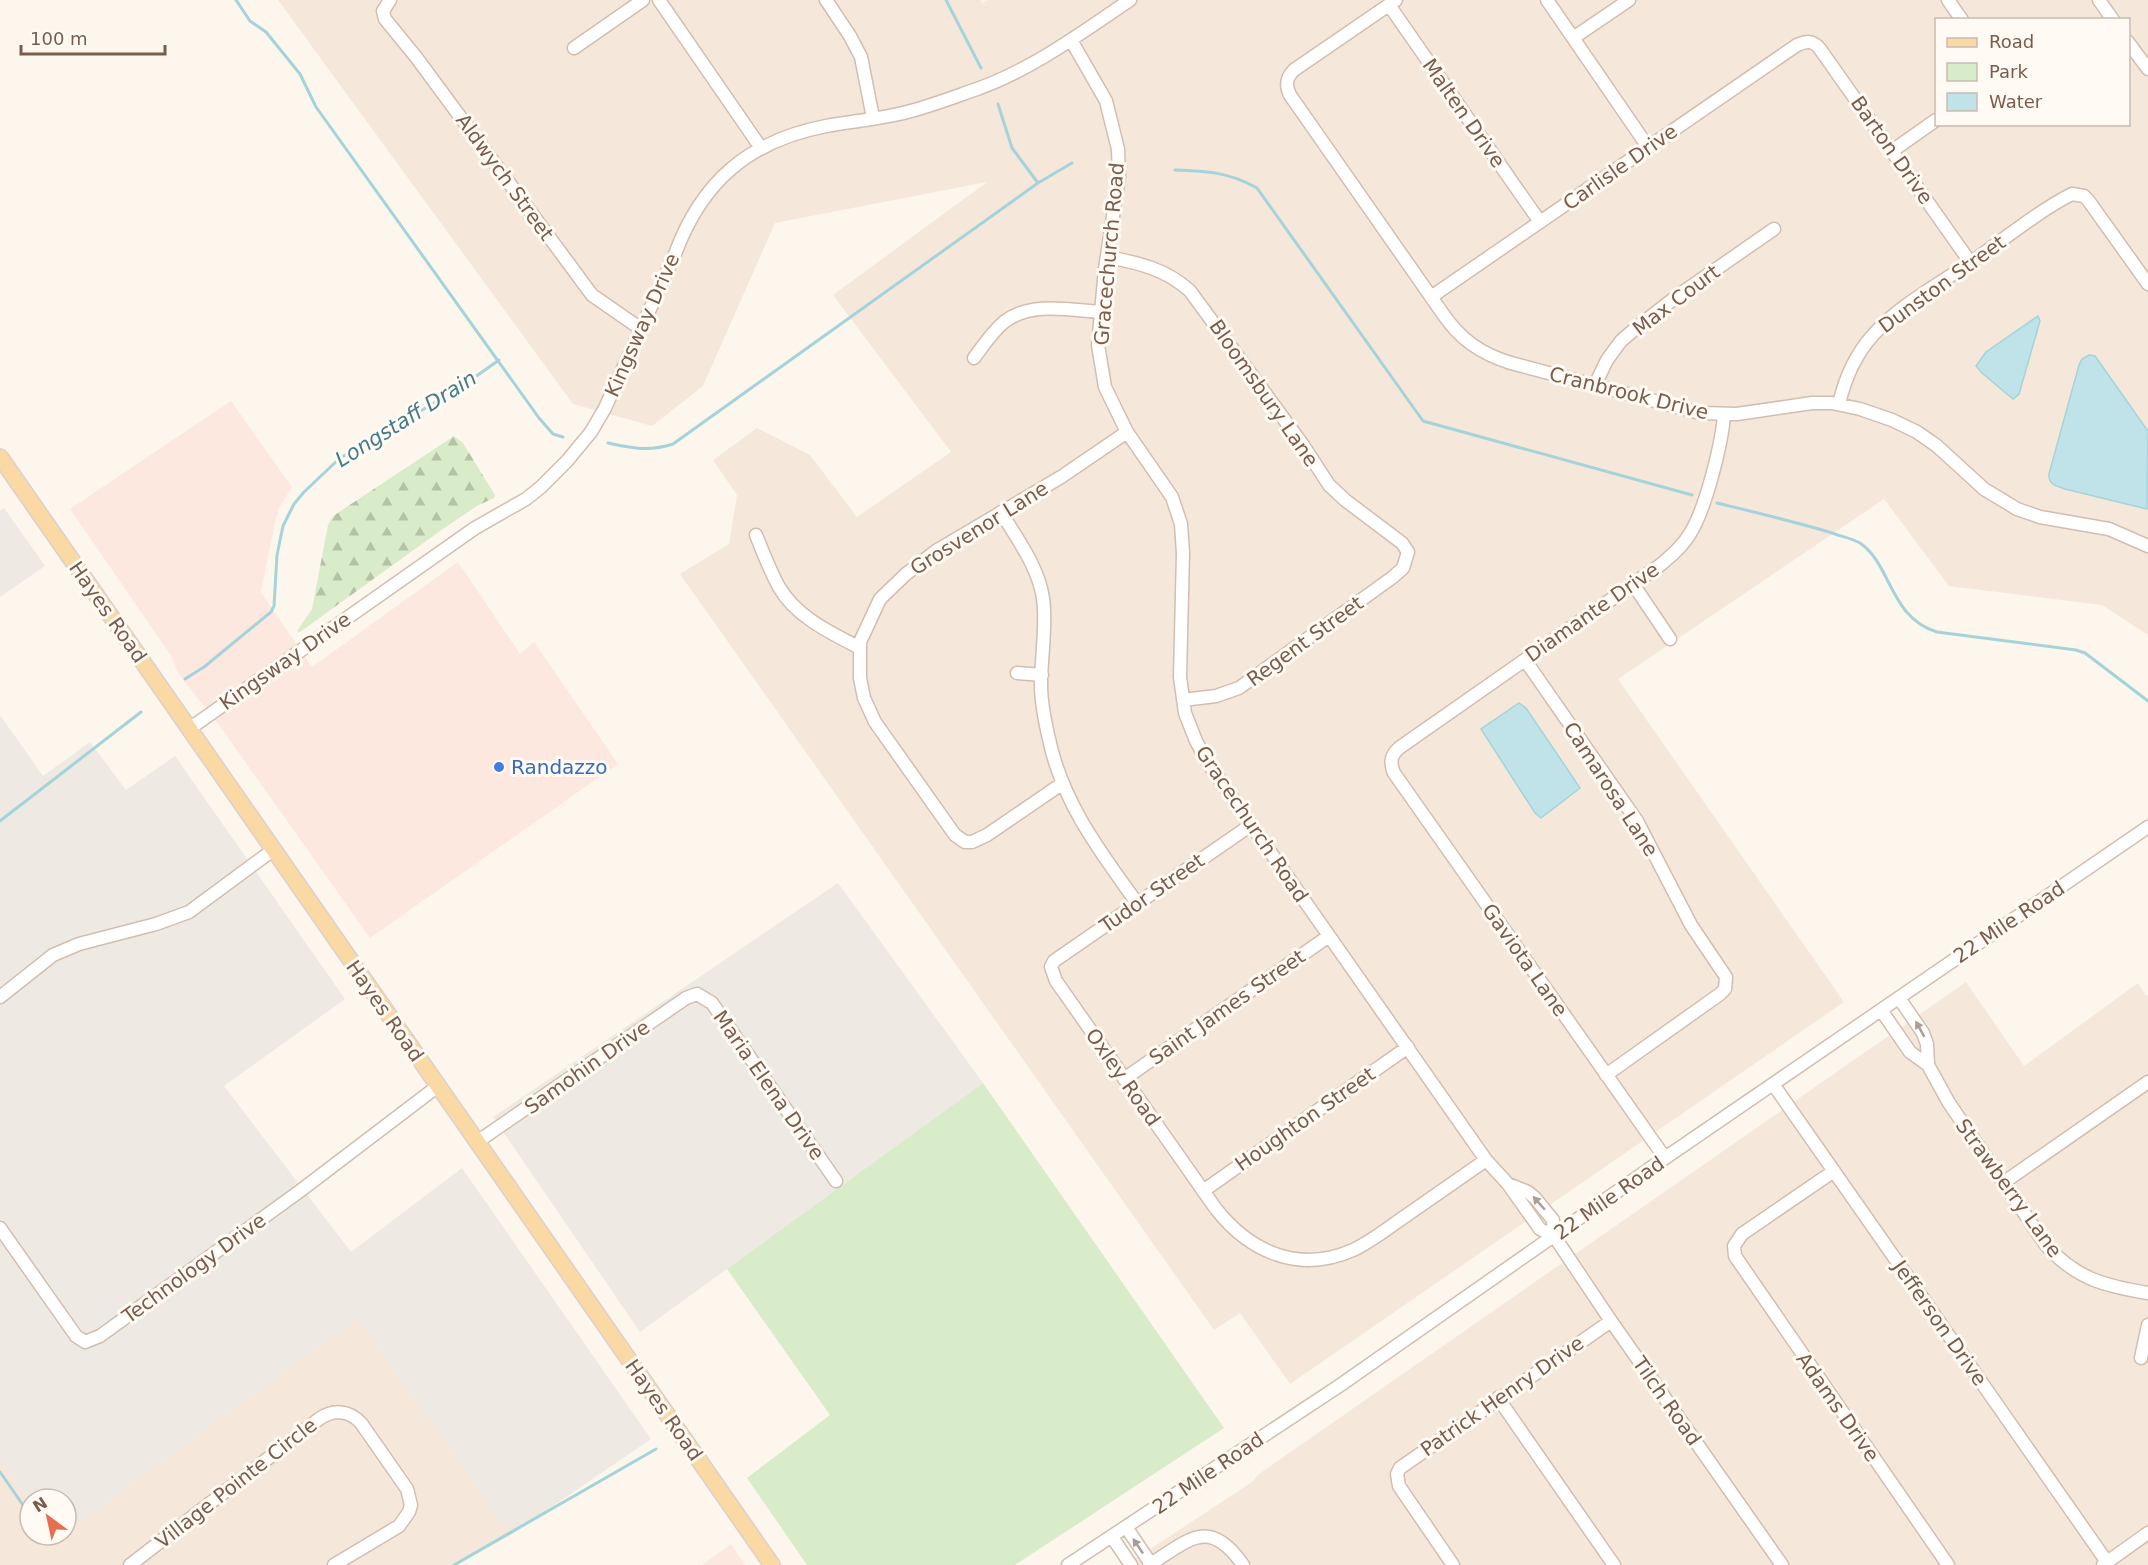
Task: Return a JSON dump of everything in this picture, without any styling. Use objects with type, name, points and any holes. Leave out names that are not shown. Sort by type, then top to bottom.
[{"type":"main road","name":"Hayes Road","points":[[0,457],[772,1565]]},
{"type":"street","name":"Aldwych Street","points":[[390,0],[384,11],[385,20],[416,57],[592,295],[640,329]]},
{"type":"street","points":[[574,48],[643,0]]},
{"type":"street","points":[[659,0],[761,147]]},
{"type":"street","points":[[826,0],[861,57],[873,118]]},
{"type":"street","name":"Kingsway Drive","points":[[189,729],[475,528],[541,488],[591,432],[605,408],[693,213],[720,178],[738,162],[761,147],[792,135],[824,126],[906,112],[980,88],[1025,67],[1071,40],[1130,0]]},
{"type":"street","points":[[1546,0],[1648,147]]},
{"type":"street","points":[[1573,38],[1629,0]]},
{"type":"street","points":[[1948,0],[1961,18]]},
{"type":"street","points":[[2099,0],[2112,18]]},
{"type":"street","name":"Cranbrook Drive","points":[[1392,2],[1294,70],[1287,82],[1290,95],[1457,332],[1484,353],[1510,363],[1674,407],[1724,415],[1812,403],[1839,404],[1885,417],[1917,432],[1937,446],[1984,489],[2017,509],[2040,517],[2103,528],[2148,546]]},
{"type":"street","name":"Malten Drive","points":[[1392,2],[1540,222]]},
{"type":"street","name":"Gracechurch Road","points":[[1071,40],[1106,101],[1118,149],[1119,177],[1107,257],[1098,345],[1104,387],[1127,432],[1172,497],[1181,524],[1183,553],[1180,678],[1188,721],[1201,753],[1486,1160],[1508,1184],[1540,1229],[1554,1236]]},
{"type":"street","name":"Carlisle Drive","points":[[1431,297],[1797,45],[1810,41]]},
{"type":"street","name":"Barton Drive","points":[[1810,41],[1820,49],[1970,262]]},
{"type":"street","points":[[2130,45],[2148,69]]},
{"type":"street","points":[[1892,150],[1935,121]]},
{"type":"street","name":"Dunston Street","points":[[1839,404],[1853,363],[1873,335],[1894,316],[2065,198],[2078,194],[2088,200],[2148,284]]},
{"type":"street","name":"Max Court","points":[[1595,385],[1607,360],[1621,341],[1774,229]]},
{"type":"street","name":"Bloomsbury Lane","points":[[1107,257],[1137,262],[1154,268],[1177,280],[1190,291],[1303,445],[1329,485],[1402,543],[1408,552]]},
{"type":"street","points":[[974,358],[1004,322],[1027,310],[1050,308],[1101,312]]},
{"type":"street","name":"Diamante Drive","points":[[1391,759],[1398,748],[1669,558],[1691,532],[1701,509],[1717,455],[1724,415]]},
{"type":"street","name":"Grosvenor Lane","points":[[1063,783],[987,835],[972,842],[965,842],[956,835],[875,722],[864,698],[860,678],[860,642],[875,606],[897,581],[936,551],[1060,477],[1127,432]]},
{"type":"street","points":[[1001,512],[1034,569],[1042,593],[1044,710],[1049,739],[1063,783],[1087,833],[1137,903]]},
{"type":"street","points":[[756,535],[779,588],[798,609],[814,624],[860,648]]},
{"type":"street","name":"Regent Street","points":[[1183,700],[1216,696],[1239,688],[1393,577],[1403,568],[1408,552]]},
{"type":"street","points":[[1633,584],[1670,639]]},
{"type":"street","name":"Camarosa Lane","points":[[1525,660],[1637,821],[1684,913],[1723,971],[1727,983],[1720,994],[1606,1075]]},
{"type":"street","points":[[1017,673],[1042,675]]},
{"type":"street","name":"Gaviota Lane","points":[[1391,759],[1394,773],[1665,1158]]},
{"type":"street","name":"Tudor Street","points":[[1054,961],[1251,825]]},
{"type":"street","name":"22 Mile Road","points":[[1068,1565],[1339,1386],[1665,1158],[2148,827]]},
{"type":"street","points":[[0,997],[53,955],[79,944],[156,924],[189,912],[273,850]]},
{"type":"street","name":"Saint James Street","points":[[1124,1079],[1329,936]]},
{"type":"street","name":"Oxley Road","points":[[1054,961],[1051,967],[1056,981],[1124,1079],[1203,1191],[1232,1228],[1252,1244],[1281,1256],[1317,1259],[1341,1255],[1365,1244],[1486,1160]]},
{"type":"street","name":"Samohin Drive","points":[[477,1142],[686,998],[697,993]]},
{"type":"street","name":"Maria Elena Drive","points":[[697,993],[712,1003],[836,1181]]},
{"type":"street","name":"Strawberry Lane","points":[[1899,998],[1923,1033],[1927,1044],[1929,1065],[1949,1103],[2046,1245],[2067,1266],[2102,1284],[2148,1293]]},
{"type":"street","name":"Strawberry Lane","points":[[1881,1010],[1910,1052],[1929,1065]]},
{"type":"street","name":"Houghton Street","points":[[1203,1191],[1408,1047]]},
{"type":"street","points":[[2003,1183],[2148,1082]]},
{"type":"street","name":"Jefferson Drive","points":[[1773,1084],[2105,1563]]},
{"type":"street","name":"Technology Drive","points":[[0,1228],[69,1329],[86,1342],[100,1336],[300,1191],[438,1086]]},
{"type":"street","name":"Adams Drive","points":[[1834,1171],[1743,1234],[1734,1246],[1737,1262],[1948,1565]]},
{"type":"street","name":"Tilch Road","points":[[1554,1236],[1782,1565]]},
{"type":"street","name":"Patrick Henry Drive","points":[[1454,1565],[1399,1486],[1397,1474],[1404,1463],[1611,1321]]},
{"type":"street","points":[[2142,1358],[2148,1325]]},
{"type":"street","points":[[1498,1398],[1614,1565]]},
{"type":"street","name":"Village Pointe Circle","points":[[130,1565],[319,1419],[339,1411],[352,1415],[361,1423],[407,1490],[411,1505],[405,1520],[399,1526],[334,1565]]},
{"type":"street","points":[[1126,1527],[1150,1564],[1194,1538],[1204,1535],[1213,1536],[1231,1550],[1243,1565]]},
{"type":"street","points":[[2105,1563],[2148,1533]]},
{"type":"street","points":[[1112,1536],[1131,1565]]},
{"type":"shaded area","points":[[278,0],[980,0],[983,3],[988,0],[2148,0],[2148,635],[2102,605],[1949,586],[1884,499],[1618,679],[1844,1002],[1290,1384],[1240,1313],[1214,1330],[680,574],[729,544],[737,495],[713,460],[757,428],[810,455],[857,517],[951,452],[833,295],[987,182],[775,223],[703,386],[652,426],[573,404]]},
{"type":"shaded area","points":[[231,401],[292,487],[277,512],[261,592],[312,667],[458,562],[520,654],[534,642],[618,764],[370,938],[219,725],[177,671],[172,657],[70,509]]},
{"type":"shaded area","points":[[4,508],[45,566],[0,597],[0,511]]},
{"type":"shaded area","points":[[0,715],[43,776],[90,742],[126,790],[175,756],[345,999],[224,1086],[351,1252],[462,1168],[651,1439],[511,1535],[358,1318],[78,1523],[78,1487],[19,1487],[0,1460]]},
{"type":"shaded area","points":[[838,883],[983,1083],[640,1332],[493,1117]]},
{"type":"shaded area","points":[[1966,982],[2024,1066],[2138,983],[2146,996],[2148,995],[2148,1565],[1126,1565],[1252,1482],[1259,1474]]},
{"type":"shaded area","points":[[358,1318],[511,1535],[457,1565],[0,1565],[0,1460],[19,1487],[18,1547],[78,1547],[78,1523]]},
{"type":"shaded area","points":[[731,1544],[745,1565],[702,1565]]},
{"type":"green space","points":[[454,436],[463,443],[495,495],[494,498],[477,506],[300,632],[297,631],[312,609],[328,525],[333,516]]},
{"type":"green space","points":[[983,1083],[1224,1428],[1015,1565],[807,1565],[747,1478],[830,1415],[727,1269]]},
{"type":"water","points":[[2038,316],[2040,321],[2019,394],[2013,399],[1976,366],[1986,352]]},
{"type":"water","points":[[2089,355],[2095,356],[2148,431],[2147,509],[2065,489],[2050,481],[2049,474],[2079,365],[2082,359]]},
{"type":"water","points":[[1519,703],[1526,708],[1580,788],[1541,818],[1535,813],[1481,729]]},
{"type":"waterway","points":[[236,0],[250,21],[266,32],[300,74],[316,107],[539,418],[553,434],[563,437]]},
{"type":"waterway","points":[[946,0],[981,68]]},
{"type":"waterway","points":[[998,104],[1012,148],[1038,183]]},
{"type":"waterway","points":[[608,443],[648,449],[673,444],[1038,183],[1072,163]]},
{"type":"waterway","points":[[1175,170],[1217,173],[1257,188],[1423,421],[1692,495]]},
{"type":"waterway","name":"Longstaff Drain","points":[[185,679],[204,667],[271,612],[274,606],[277,555],[283,526],[294,504],[304,492],[340,458],[458,389],[499,360]]},
{"type":"waterway","points":[[1717,503],[1815,528],[1860,543],[1879,564],[1900,603],[1921,625],[1937,632],[2085,653],[2148,701]]},
{"type":"waterway","name":"Longstaff Drain","points":[[0,821],[141,712]]},
{"type":"waterway","points":[[454,1565],[656,1449]]},
{"type":"waterway","points":[[0,1472],[18,1498]]},
{"type":"place","name":"Randazzo","points":[[499,767]]}]
